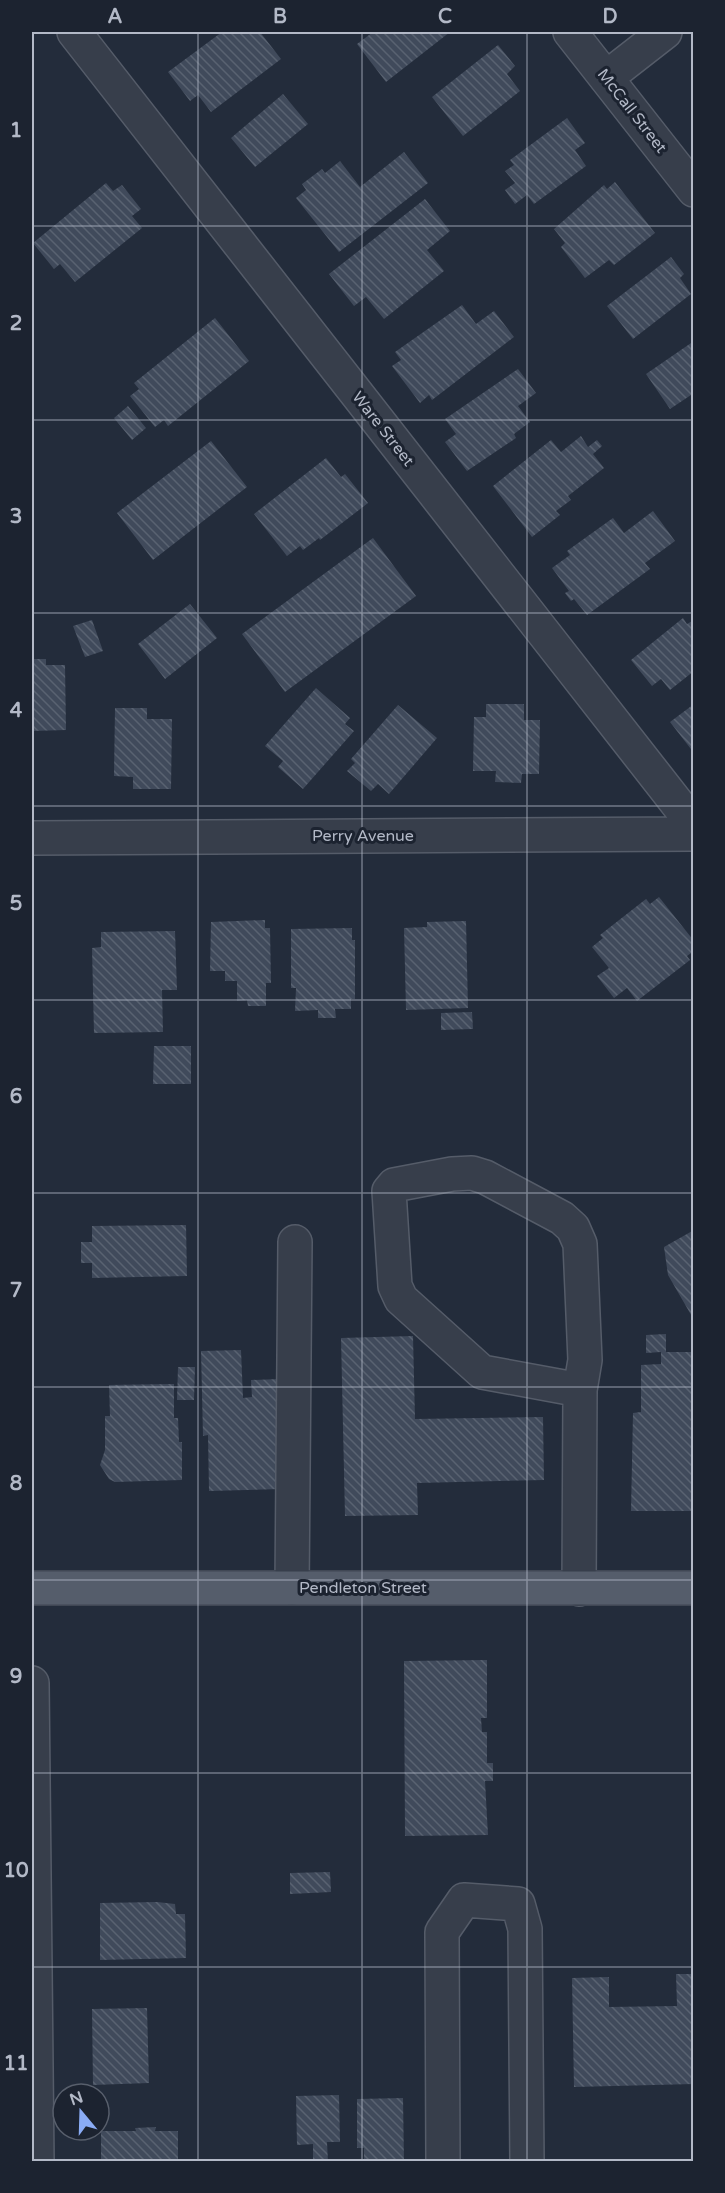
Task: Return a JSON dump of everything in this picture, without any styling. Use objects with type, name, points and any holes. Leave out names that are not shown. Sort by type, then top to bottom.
[{"type":"main road","name":"Pendleton Street","points":[[32,1588],[693,1588]]},
{"type":"street","name":"Ware Street","points":[[74,32],[693,825]]},
{"type":"street","name":"McCall Street","points":[[570,32],[693,190]]},
{"type":"street","points":[[606,78],[665,32]]},
{"type":"street","name":"Perry Avenue","points":[[32,838],[693,834]]},
{"type":"street","points":[[579,1588],[580,1390],[585,1360],[580,1244],[573,1228],[493,1180],[472,1173],[452,1174],[394,1185],[389,1191],[395,1286],[401,1299],[482,1372],[580,1390]]},
{"type":"street","points":[[292,1588],[295,1242]]},
{"type":"street","points":[[32,1683],[38,2162]]},
{"type":"street","points":[[443,2162],[442,1932],[464,1900],[518,1904],[525,1929],[527,2162]]},
{"type":"building","points":[[222,32],[260,32],[281,59],[211,112],[198,95],[190,101],[168,72]]},
{"type":"building","points":[[373,32],[450,32],[386,82],[357,44]]},
{"type":"building","points":[[498,45],[515,66],[507,74],[520,91],[463,136],[432,97]]},
{"type":"building","points":[[283,94],[308,124],[255,167],[231,138]]},
{"type":"building","points":[[567,118],[585,143],[575,150],[586,166],[534,204],[527,195],[515,204],[505,190],[515,183],[505,171],[514,165],[510,160]]},
{"type":"building","points":[[404,152],[428,183],[339,252],[296,198],[306,190],[302,184],[322,169],[325,173],[340,161],[360,187]]},
{"type":"building","points":[[615,182],[655,233],[614,265],[609,260],[585,278],[561,247],[565,243],[554,229],[604,185],[607,189]]},
{"type":"building","points":[[106,183],[113,191],[122,185],[141,209],[132,216],[142,228],[75,282],[60,264],[54,269],[33,243]]},
{"type":"building","points":[[425,199],[450,231],[427,250],[444,271],[384,319],[366,297],[354,306],[329,274]]},
{"type":"building","points":[[671,257],[684,274],[680,278],[691,294],[633,339],[607,306]]},
{"type":"building","points":[[462,305],[476,324],[494,311],[514,337],[432,400],[429,395],[420,403],[392,366],[401,360],[395,352]]},
{"type":"building","points":[[215,318],[249,361],[168,426],[164,420],[155,427],[130,396],[139,389],[134,383]]},
{"type":"building","points":[[694,341],[694,393],[670,409],[646,374]]},
{"type":"building","points":[[518,369],[536,393],[518,406],[530,422],[514,434],[516,438],[467,471],[445,442],[456,434],[445,419]]},
{"type":"building","points":[[128,406],[146,428],[132,440],[114,418]]},
{"type":"building","points":[[581,436],[588,447],[597,440],[602,446],[593,454],[604,468],[568,496],[571,500],[556,511],[560,515],[532,537],[493,486],[551,440],[561,452]]},
{"type":"building","points":[[211,441],[247,487],[153,560],[117,513]]},
{"type":"building","points":[[326,458],[341,477],[345,474],[368,503],[320,540],[319,538],[303,550],[300,546],[287,556],[254,514]]},
{"type":"building","points":[[653,511],[675,541],[645,563],[650,569],[587,615],[574,599],[571,601],[565,593],[569,591],[552,568],[570,555],[567,551],[613,518],[624,533]]},
{"type":"building","points":[[373,538],[416,596],[285,692],[242,634]]},
{"type":"building","points":[[190,604],[217,638],[165,679],[138,644]]},
{"type":"building","points":[[683,618],[687,624],[694,620],[694,671],[670,690],[661,679],[652,686],[631,660]]},
{"type":"building","points":[[92,620],[103,651],[85,657],[73,626]]},
{"type":"building","points":[[32,659],[46,659],[46,665],[65,665],[66,730],[32,731]]},
{"type":"building","points":[[316,688],[350,718],[345,724],[354,731],[303,789],[278,767],[283,761],[265,746]]},
{"type":"building","points":[[486,704],[524,704],[524,720],[540,720],[539,774],[522,774],[521,783],[495,782],[496,771],[473,771],[474,717],[486,717]]},
{"type":"building","points":[[694,704],[694,753],[670,722]]},
{"type":"building","points":[[398,705],[437,738],[389,794],[378,784],[371,791],[347,771],[355,763],[351,759]]},
{"type":"building","points":[[115,708],[147,708],[147,719],[172,719],[171,789],[133,789],[133,777],[114,776]]},
{"type":"building","points":[[659,897],[694,941],[694,951],[687,956],[690,960],[637,1001],[627,988],[614,998],[597,976],[609,968],[592,947],[603,938],[600,935],[646,899],[650,904]]},
{"type":"building","points":[[265,920],[265,928],[270,928],[271,983],[266,983],[266,1006],[248,1006],[247,1000],[237,1001],[237,981],[225,981],[225,971],[210,971],[211,922]]},
{"type":"building","points":[[466,921],[468,1008],[406,1010],[404,928],[427,927],[427,922]]},
{"type":"building","points":[[352,928],[352,940],[355,940],[355,999],[351,999],[351,1009],[335,1009],[336,1018],[318,1018],[318,1010],[295,1011],[296,988],[291,988],[291,929]]},
{"type":"building","points":[[175,931],[177,990],[162,990],[163,1032],[94,1033],[92,948],[101,947],[101,932]]},
{"type":"building","points":[[472,1012],[473,1029],[441,1030],[441,1013]]},
{"type":"building","points":[[154,1046],[191,1046],[191,1084],[153,1084]]},
{"type":"building","points":[[186,1225],[187,1276],[92,1278],[92,1263],[81,1263],[81,1242],[92,1242],[92,1226]]},
{"type":"building","points":[[694,1230],[694,1320],[668,1275],[664,1247]]},
{"type":"building","points":[[666,1334],[666,1352],[694,1352],[694,1511],[631,1511],[633,1413],[641,1412],[641,1365],[661,1364],[661,1352],[646,1353],[646,1335]]},
{"type":"building","points":[[413,1336],[415,1419],[543,1417],[544,1480],[417,1483],[418,1515],[345,1516],[341,1338]]},
{"type":"building","points":[[241,1350],[243,1398],[252,1397],[251,1380],[279,1379],[282,1489],[209,1491],[208,1435],[203,1436],[201,1351]]},
{"type":"building","points":[[178,1367],[195,1367],[194,1400],[177,1400]]},
{"type":"building","points":[[174,1384],[174,1418],[178,1418],[179,1442],[182,1442],[182,1480],[115,1482],[109,1479],[100,1465],[105,1450],[105,1416],[110,1416],[109,1385]]},
{"type":"building","points":[[487,1660],[487,1718],[481,1718],[482,1732],[487,1732],[487,1763],[493,1763],[493,1781],[485,1781],[488,1835],[405,1836],[404,1661]]},
{"type":"building","points":[[330,1872],[331,1892],[290,1894],[290,1873]]},
{"type":"building","points":[[100,1903],[175,1904],[176,1914],[185,1914],[186,1958],[100,1960]]},
{"type":"building","points":[[676,1974],[694,1974],[694,2084],[574,2087],[572,1978],[609,1977],[609,2007],[677,2006]]},
{"type":"building","points":[[147,2008],[149,2083],[111,2084],[111,2082],[93,2082],[92,2009]]},
{"type":"building","points":[[339,2095],[340,2142],[327,2142],[328,2162],[313,2162],[313,2144],[297,2145],[296,2096]]},
{"type":"building","points":[[403,2098],[404,2162],[364,2162],[364,2148],[357,2148],[357,2099]]},
{"type":"building","points":[[156,2127],[155,2131],[178,2131],[178,2162],[101,2162],[101,2142],[111,2142],[111,2131],[136,2131],[135,2128]]}]
